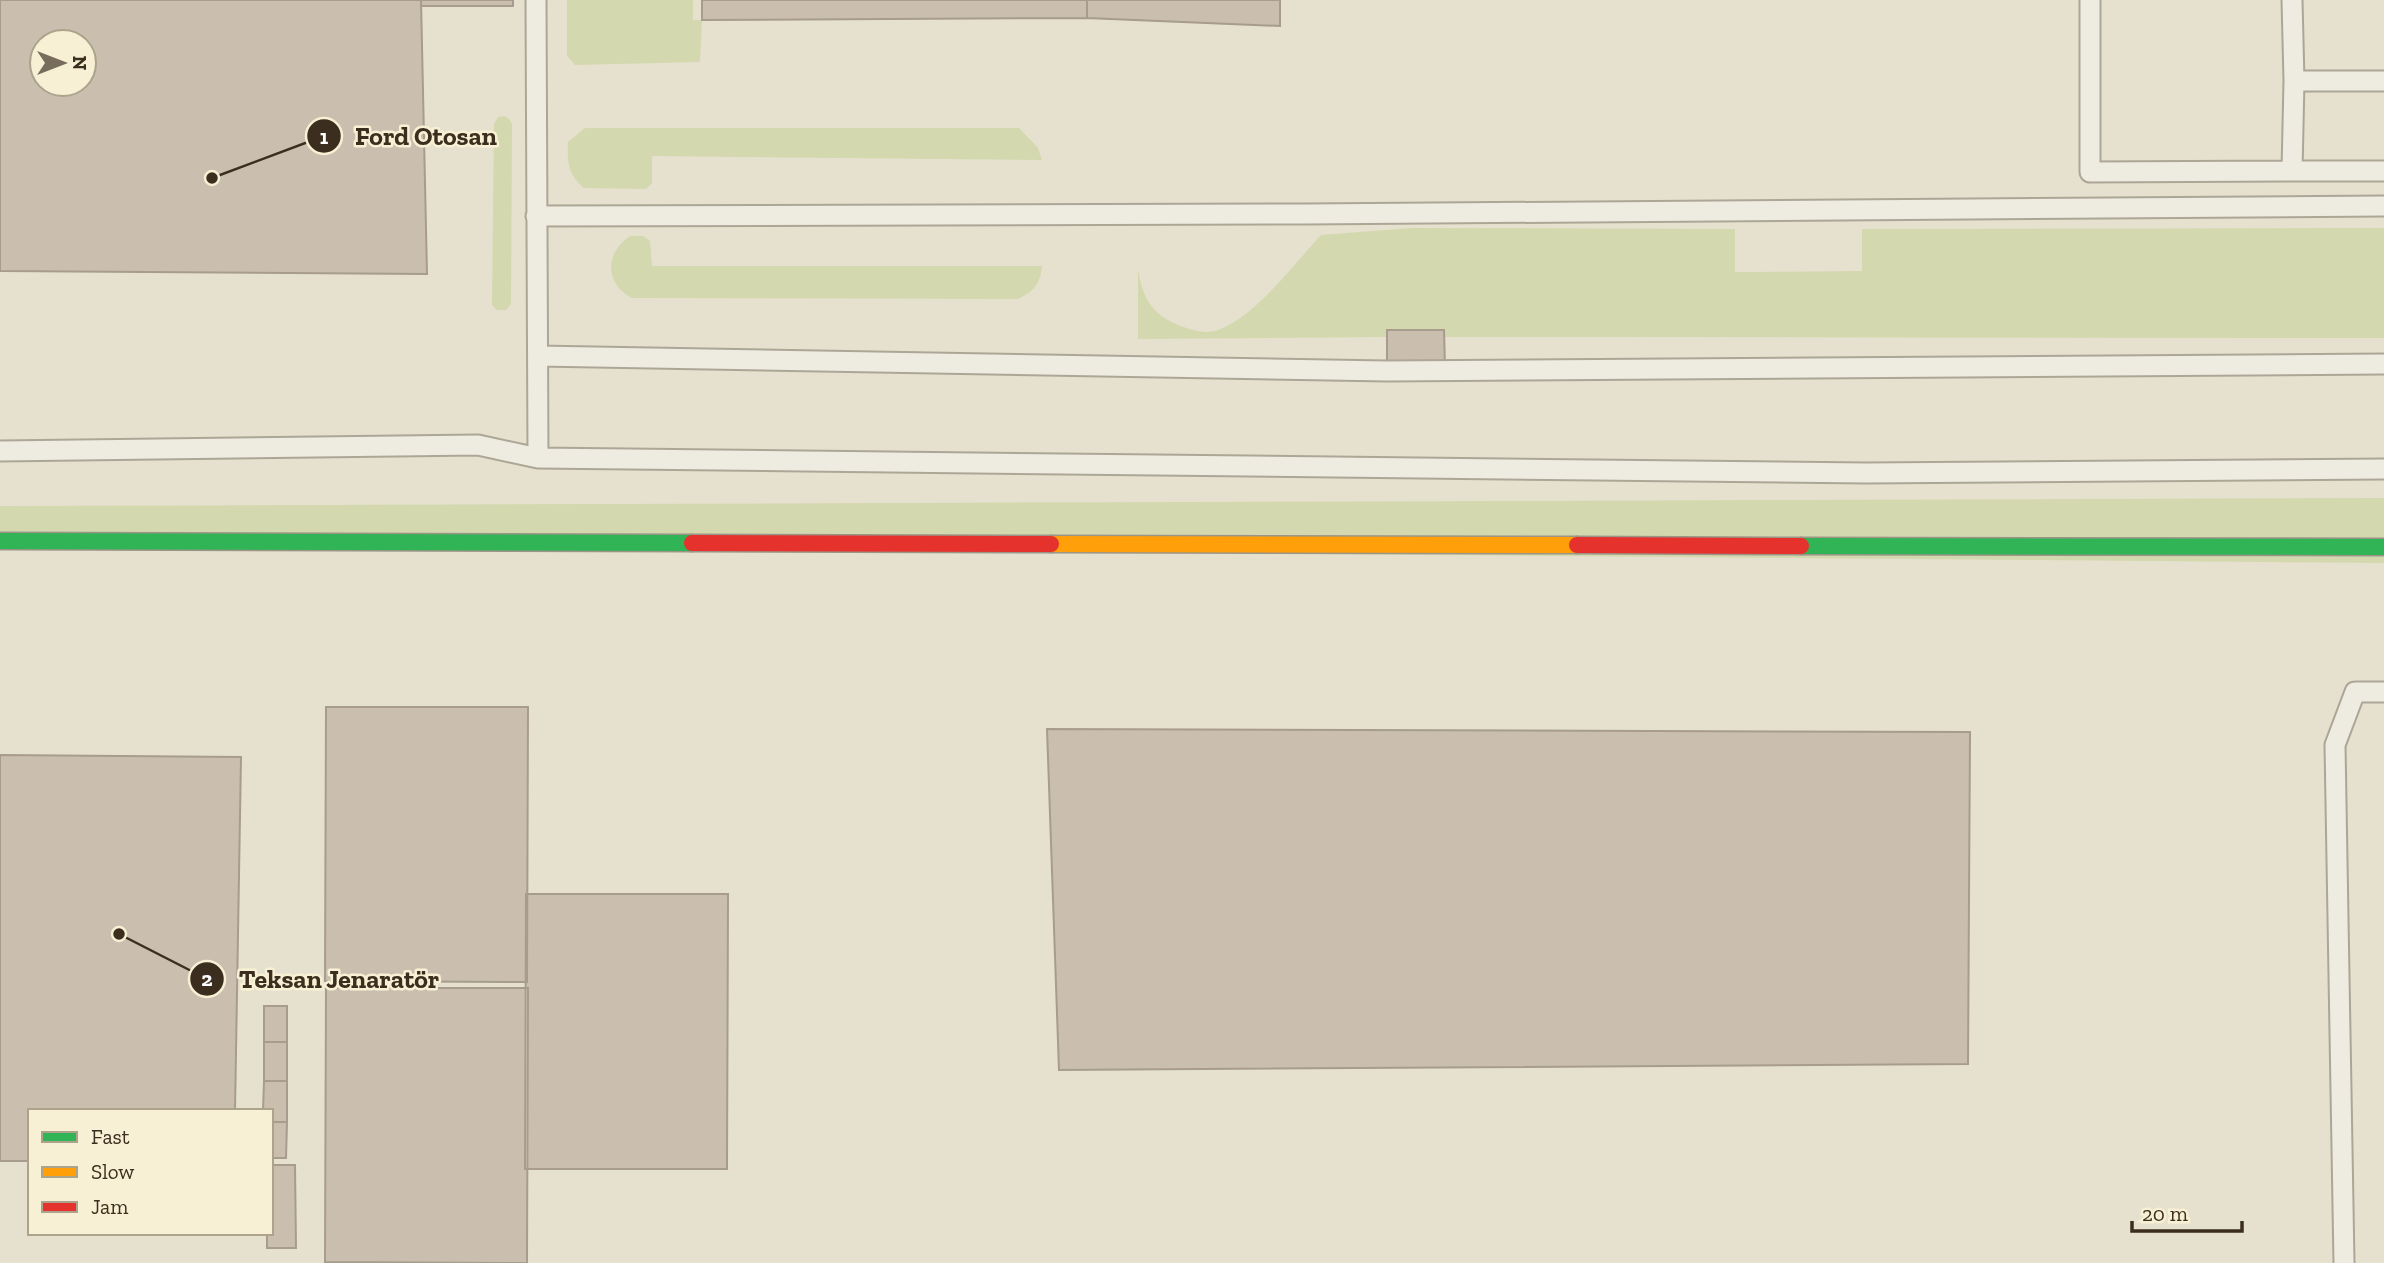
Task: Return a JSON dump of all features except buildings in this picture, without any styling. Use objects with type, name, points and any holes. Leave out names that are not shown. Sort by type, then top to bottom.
[{"type":"street","points":[[0,541],[2384,547]]},
{"type":"lane","points":[[536,0],[538,458]]},
{"type":"lane","points":[[2090,0],[2090,172],[2384,171]]},
{"type":"lane","points":[[2292,0],[2292,171]]},
{"type":"lane","points":[[2294,81],[2384,81]]},
{"type":"lane","points":[[536,216],[1306,214],[2384,206]]},
{"type":"lane","points":[[538,356],[1387,371],[2384,364]]},
{"type":"lane","points":[[0,450],[478,445],[538,458],[1866,473],[2384,470]]},
{"type":"lane","points":[[2344,1263],[2335,745],[2355,692],[2384,692]]},
{"type":"green space","points":[[567,0],[693,0],[693,20],[702,20],[700,62],[575,65],[567,56]]},
{"type":"green space","points":[[505,116],[512,124],[511,304],[506,310],[497,310],[492,305],[494,124],[498,117]]},
{"type":"green space","points":[[585,128],[1019,128],[1038,148],[1042,160],[652,156],[652,183],[646,189],[584,188],[572,173],[568,162],[568,142]]},
{"type":"green space","points":[[1411,228],[1735,229],[1735,272],[1862,271],[1862,229],[2384,228],[2384,338],[1444,337],[1444,330],[1387,330],[1387,337],[1138,339],[1138,269],[1145,295],[1154,309],[1167,320],[1202,332],[1213,331],[1232,323],[1260,302],[1321,235]]},
{"type":"green space","points":[[630,236],[643,236],[650,241],[652,266],[1042,266],[1035,287],[1018,299],[632,298],[616,284],[611,268],[616,251]]},
{"type":"green space","points":[[2384,498],[2384,563],[0,543],[0,506]]},
{"type":"traffic: fast","points":[[0,541],[692,543]]},
{"type":"traffic: fast","points":[[1801,546],[2384,547]]},
{"type":"traffic: slow","points":[[1051,544],[1577,545]]},
{"type":"traffic: jam","points":[[692,543],[1051,544]]},
{"type":"traffic: jam","points":[[1577,545],[1801,546]]},
{"type":"place","name":"Ford Otosan","points":[[212,178]]},
{"type":"place","name":"Teksan Jenaratör","points":[[119,934]]}]
